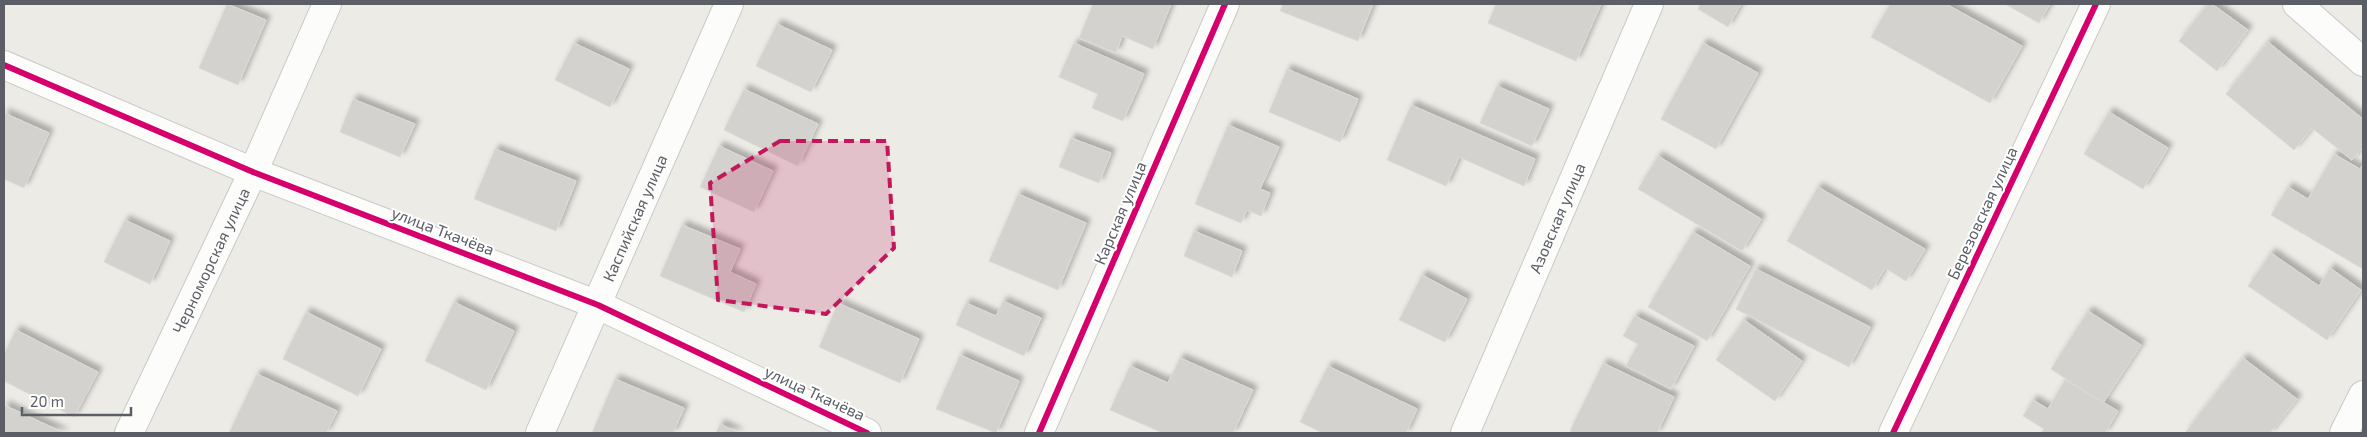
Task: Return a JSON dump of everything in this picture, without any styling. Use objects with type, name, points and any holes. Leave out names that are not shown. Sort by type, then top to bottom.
[{"type":"street","name":"Черноморская улица","points":[[129,433],[252,172],[327,4]]},
{"type":"street","name":"Каспийская улица","points":[[540,433],[729,4]]},
{"type":"street","name":"Карская улица","points":[[1040,433],[1225,4]]},
{"type":"street","name":"Азовская улица","points":[[1465,433],[1649,4]]},
{"type":"street","name":"Березовская улица","points":[[1893,433],[2096,4]]},
{"type":"street","points":[[2297,4],[2363,62]]},
{"type":"street","name":"улица Ткачёва","points":[[4,65],[252,172],[598,305],[867,433]]},
{"type":"street","points":[[2344,433],[2363,395]]},
{"type":"highlighted area","points":[[780,141],[887,141],[894,248],[826,314],[718,300],[710,183]]},
{"type":"building","points":[[227,4],[266,20],[238,85],[199,68]]},
{"type":"building","points":[[1093,4],[1171,4],[1153,49],[1122,36],[1116,53],[1079,38]]},
{"type":"building","points":[[1283,4],[1373,4],[1358,41],[1280,11]]},
{"type":"building","points":[[1496,4],[1601,4],[1576,61],[1488,23]]},
{"type":"building","points":[[1701,4],[1741,4],[1728,27],[1698,9]]},
{"type":"building","points":[[1890,4],[1946,4],[2022,46],[1990,103],[1871,37]]},
{"type":"building","points":[[2005,4],[2050,4],[2039,23]]},
{"type":"building","points":[[2208,4],[2212,4],[2248,30],[2217,71],[2179,41]]},
{"type":"building","points":[[777,24],[832,50],[811,92],[756,66]]},
{"type":"building","points":[[2268,42],[2363,119],[2363,147],[2352,160],[2312,128],[2294,150],[2226,94]]},
{"type":"building","points":[[574,43],[629,69],[610,107],[555,80]]},
{"type":"building","points":[[1074,43],[1144,74],[1123,121],[1092,108],[1098,94],[1059,77]]},
{"type":"building","points":[[1703,43],[1758,73],[1716,149],[1661,119]]},
{"type":"building","points":[[1287,69],[1358,99],[1340,142],[1269,112]]},
{"type":"building","points":[[1497,86],[1549,109],[1532,146],[1480,123]]},
{"type":"building","points":[[744,89],[818,124],[798,166],[724,130]]},
{"type":"building","points":[[353,99],[415,124],[400,157],[340,132]]},
{"type":"building","points":[[1411,105],[1535,159],[1524,186],[1459,157],[1446,186],[1387,160]]},
{"type":"building","points":[[2109,112],[2168,148],[2143,189],[2084,154]]},
{"type":"building","points":[[4,113],[49,133],[24,188],[4,179]]},
{"type":"building","points":[[1228,125],[1279,147],[1260,189],[1270,193],[1261,216],[1247,210],[1241,223],[1195,204]]},
{"type":"building","points":[[1071,138],[1111,153],[1099,183],[1059,167]]},
{"type":"building","points":[[719,146],[773,171],[754,212],[700,187]]},
{"type":"building","points":[[495,149],[576,181],[556,231],[474,199]]},
{"type":"building","points":[[2334,154],[2360,169],[2363,164],[2363,269],[2271,215],[2288,187],[2308,199]]},
{"type":"building","points":[[1658,156],[1761,219],[1742,251],[1638,189]]},
{"type":"building","points":[[1818,187],[1925,249],[1906,281],[1885,268],[1872,290],[1787,241]]},
{"type":"building","points":[[1018,194],[1086,223],[1058,290],[989,261]]},
{"type":"building","points":[[125,220],[170,241],[150,284],[104,262]]},
{"type":"building","points":[[682,225],[740,249],[730,272],[756,284],[744,312],[660,276]]},
{"type":"building","points":[[1194,231],[1242,251],[1232,277],[1184,256]]},
{"type":"building","points":[[1693,232],[1750,266],[1707,341],[1648,307]]},
{"type":"building","points":[[2271,253],[2319,286],[2330,268],[2361,290],[2327,340],[2248,286]]},
{"type":"building","points":[[1756,269],[1870,327],[1849,367],[1736,309]]},
{"type":"building","points":[[1422,275],[1467,299],[1445,342],[1399,320]]},
{"type":"building","points":[[1003,301],[1041,318],[1024,356],[956,325],[966,303],[996,316]]},
{"type":"building","points":[[454,302],[514,331],[486,390],[425,361]]},
{"type":"building","points":[[838,303],[919,339],[900,383],[819,347]]},
{"type":"building","points":[[2088,311],[2141,345],[2103,403],[2051,369]]},
{"type":"building","points":[[306,312],[381,349],[358,396],[283,359]]},
{"type":"building","points":[[1635,316],[1694,346],[1671,389],[1626,366],[1638,344],[1623,336]]},
{"type":"building","points":[[1744,320],[1802,361],[1775,401],[1716,360]]},
{"type":"building","points":[[16,330],[98,372],[74,417],[4,381],[4,354]]},
{"type":"building","points":[[960,355],[1019,381],[996,433],[936,409]]},
{"type":"building","points":[[1180,358],[1253,390],[1233,433],[1163,433],[1110,410],[1130,366],[1168,383]]},
{"type":"building","points":[[2243,358],[2297,399],[2270,433],[2185,433]]},
{"type":"building","points":[[1603,363],[1674,397],[1657,433],[1574,433],[1570,431]]},
{"type":"building","points":[[1328,366],[1417,409],[1406,433],[1323,433],[1300,422]]},
{"type":"building","points":[[257,374],[337,411],[326,433],[229,433]]},
{"type":"building","points":[[615,379],[684,408],[673,433],[592,433]]},
{"type":"building","points":[[2065,380],[2118,411],[2105,433],[2041,433],[2044,429],[2023,416],[2033,400],[2048,409]]},
{"type":"building","points":[[4,405],[64,433],[4,433]]},
{"type":"building","points":[[720,424],[739,433],[716,433]]},
{"type":"cycle path","points":[[1039,433],[1225,4]]},
{"type":"cycle path","points":[[1893,433],[2096,4]]},
{"type":"cycle path","points":[[4,65],[253,172],[598,305],[867,433]]}]
